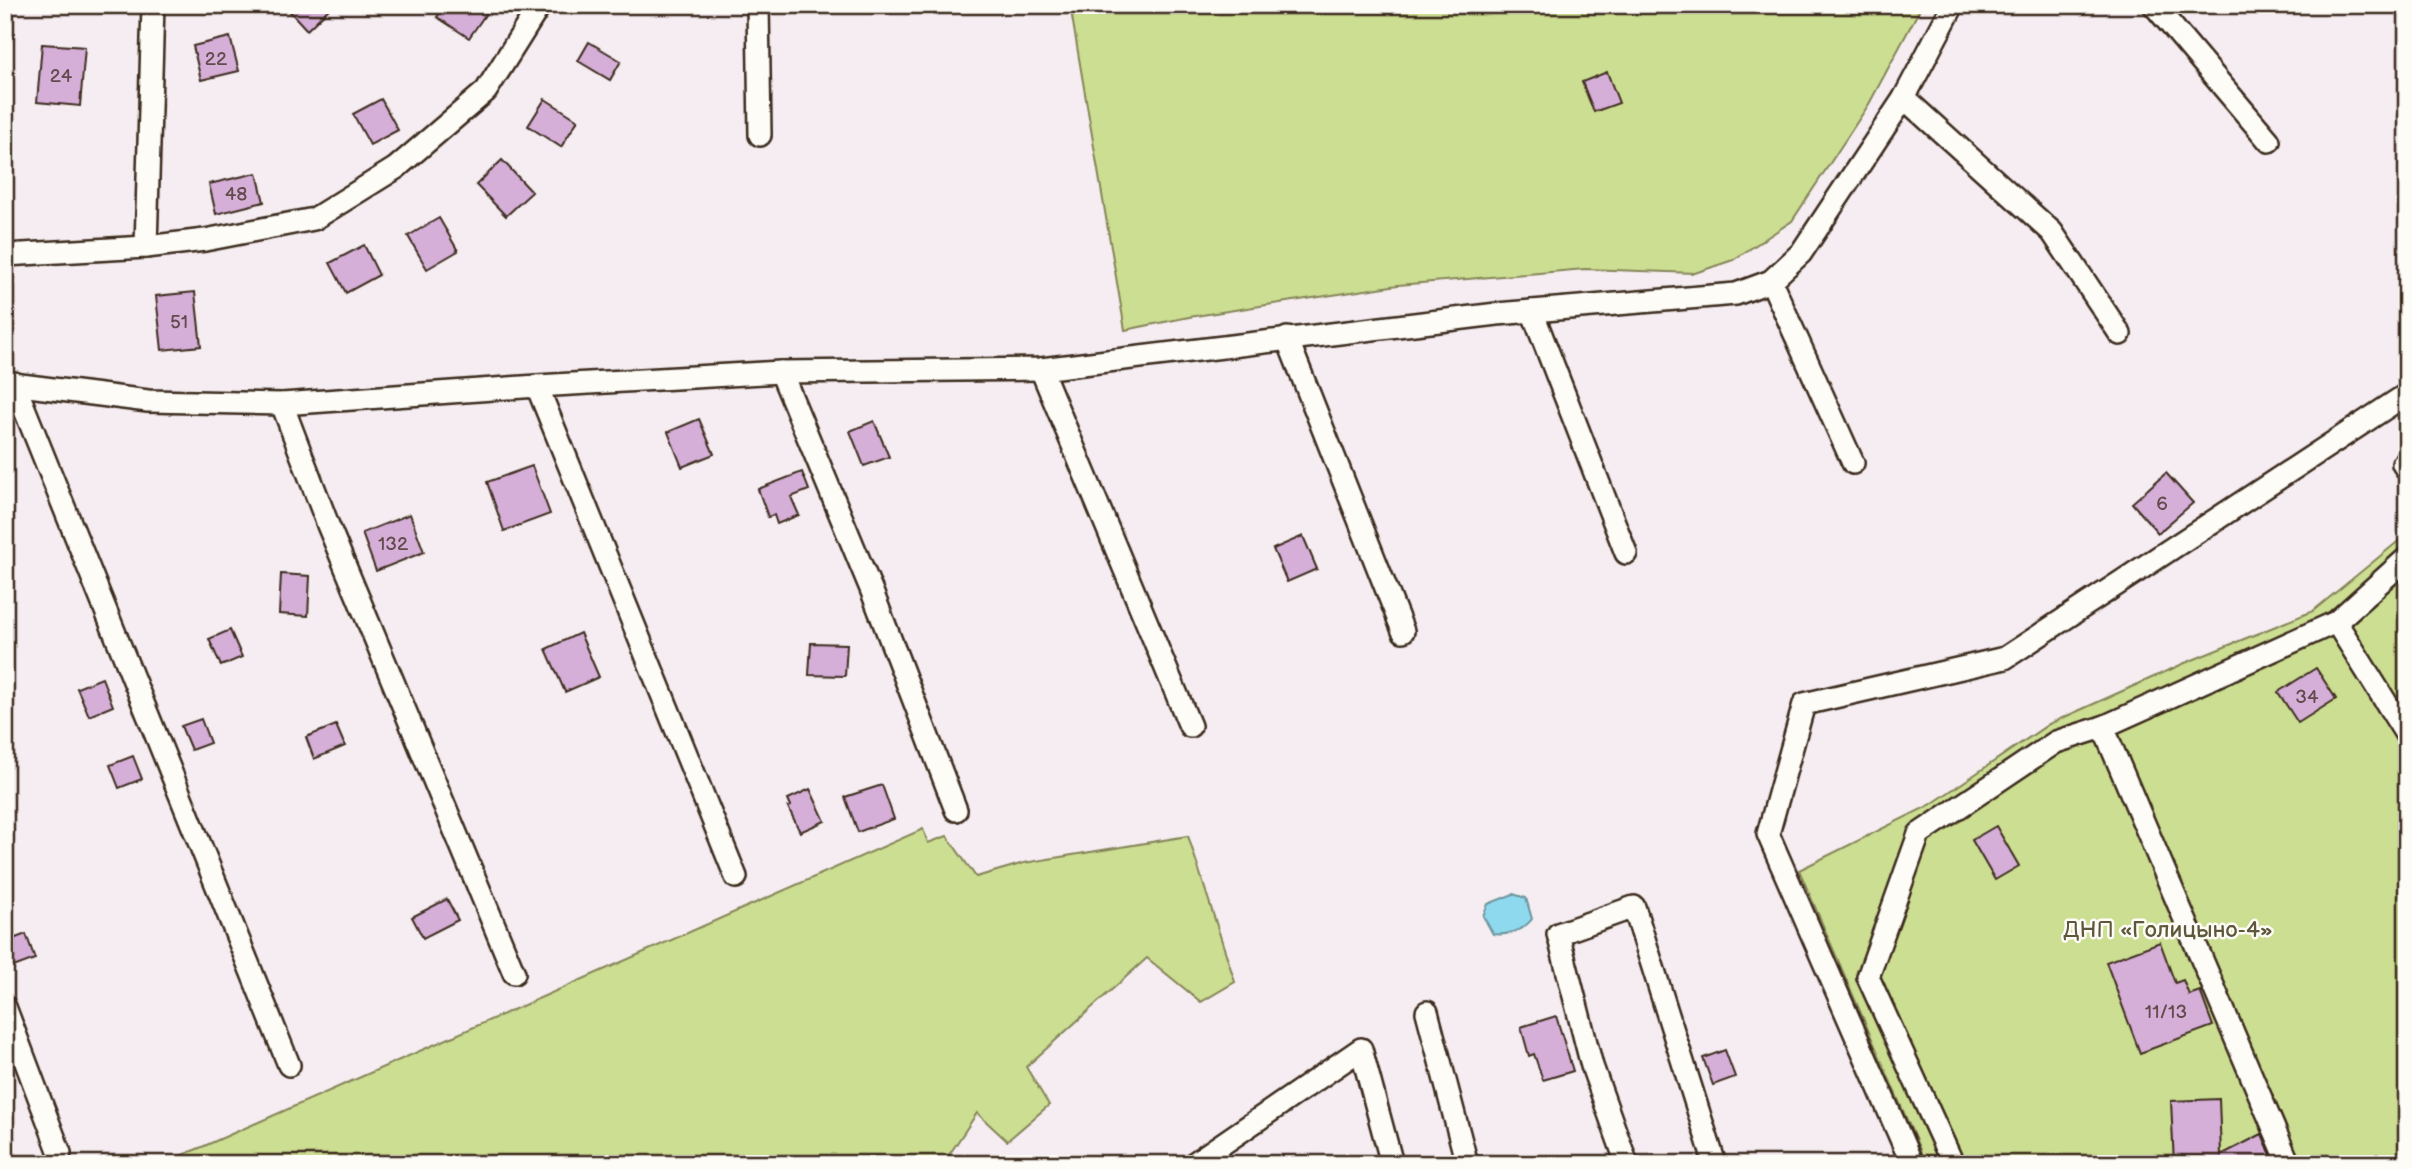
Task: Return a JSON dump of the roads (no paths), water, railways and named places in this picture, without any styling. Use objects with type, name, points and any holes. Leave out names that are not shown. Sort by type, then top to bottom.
[{"type":"street","points":[[146,247],[153,5]]},
{"type":"street","points":[[5,254],[146,247],[205,240],[314,219],[396,168],[486,90],[540,5]]},
{"type":"street","points":[[758,5],[760,135]]},
{"type":"street","points":[[289,1065],[9,383],[148,401],[282,404],[781,372],[1041,369],[1532,311],[1736,294],[1771,281],[1801,253],[1904,98],[1953,5]]},
{"type":"street","points":[[2154,5],[2269,141]]},
{"type":"street","points":[[1904,98],[2052,232],[2119,334]]},
{"type":"street","points":[[1771,281],[1853,463]]},
{"type":"street","points":[[1532,311],[1626,553]]},
{"type":"street","points":[[1287,338],[1403,631]]},
{"type":"street","points":[[1041,369],[1190,726]]},
{"type":"street","points":[[781,372],[871,589],[956,810]]},
{"type":"street","points":[[537,386],[736,877]]},
{"type":"street","points":[[1912,1164],[1768,834],[1804,704],[2006,657],[2407,394]]},
{"type":"street","points":[[282,404],[328,525],[513,973]]},
{"type":"street","points":[[1953,1164],[1868,977],[1919,834],[2056,742],[2103,727],[2336,622],[2407,558]]},
{"type":"street","points":[[2336,622],[2407,736]]},
{"type":"street","points":[[2103,727],[2288,1164]]},
{"type":"street","points":[[1627,1164],[1592,1066],[1558,934],[1634,907],[1715,1164]]},
{"type":"street","points":[[5,1007],[60,1153]]},
{"type":"street","points":[[1427,1012],[1467,1164]]},
{"type":"street","points":[[1193,1164],[1361,1049],[1392,1164]]},
{"type":"water","points":[[1513,894],[1526,898],[1532,919],[1514,932],[1493,934],[1483,916],[1488,904]]},
{"type":"park label","name":"ДНП «Голицыно-4»","points":[[2168,929]]}]
